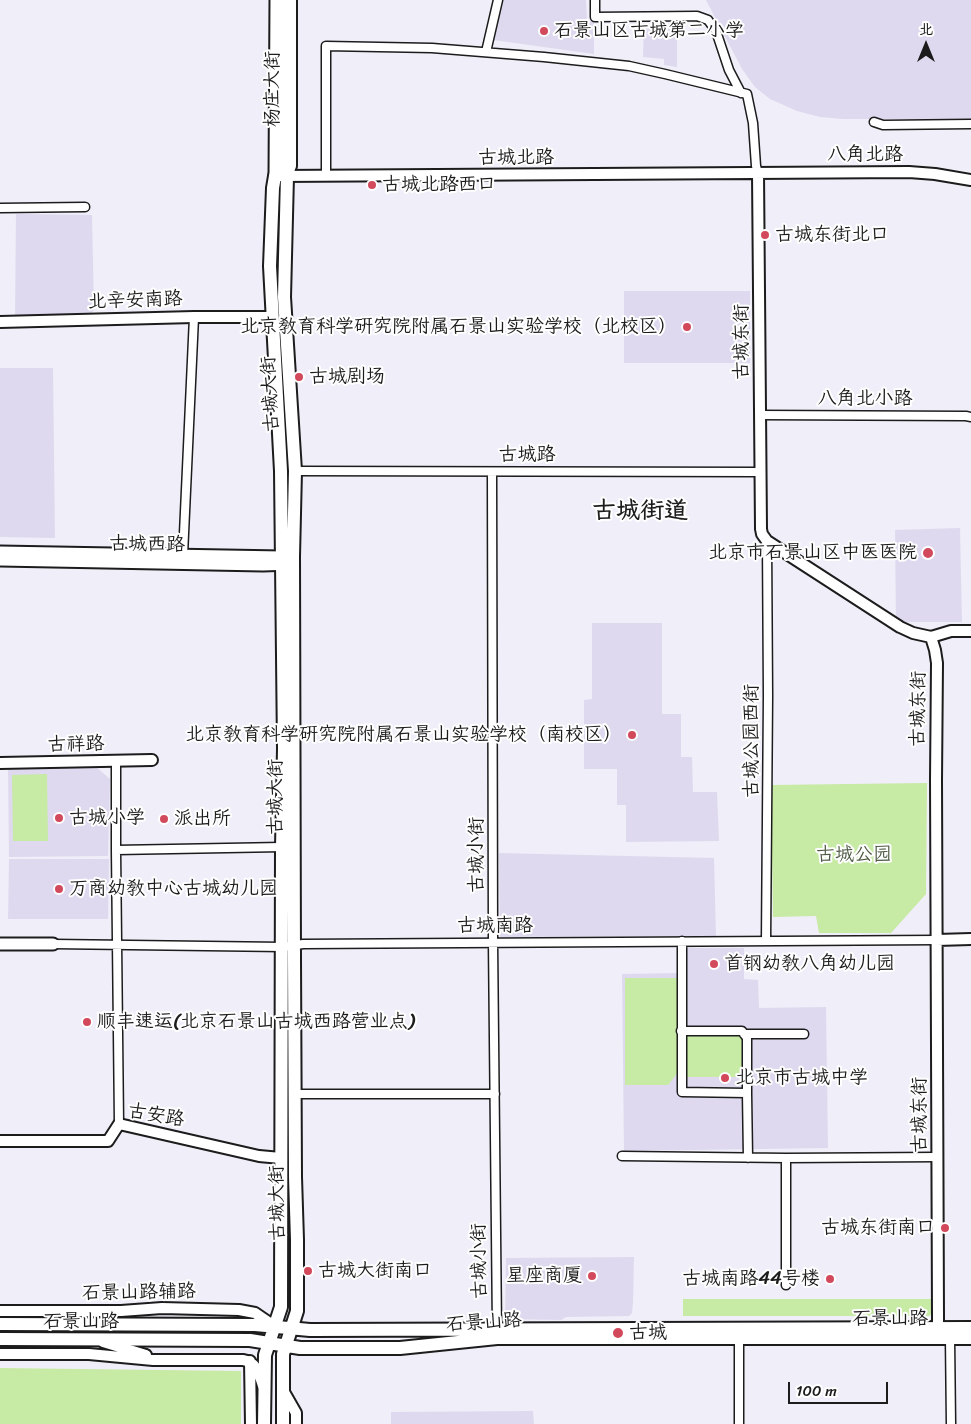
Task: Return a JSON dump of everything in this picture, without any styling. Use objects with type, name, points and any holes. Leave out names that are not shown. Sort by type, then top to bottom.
[{"type":"main road","name":"杨庄大街","points":[[276,0],[281,176]]},
{"type":"main road","points":[[281,176],[284,166],[284,0]]},
{"type":"main road","name":"古城大街","points":[[264,1424],[265,1354],[281,1307],[281,1158],[289,946],[287,560],[270,266],[273,188],[281,176]]},
{"type":"main road","name":"古城大街","points":[[281,176],[284,297],[295,470],[287,560],[282,846],[289,946],[295,1094],[297,1240],[296,1312],[283,1354],[283,1424]]},
{"type":"main road","name":"古城西路","points":[[0,552],[183,555],[287,560]]},
{"type":"main road","name":"古城西路","points":[[0,560],[287,560]]},
{"type":"main road","points":[[0,944],[53,944]]},
{"type":"main road","name":"石景山路","points":[[0,1324],[255,1325],[310,1330],[971,1328]]},
{"type":"main road","name":"石景山路","points":[[0,1340],[250,1340],[300,1348],[400,1348],[497,1338],[971,1338]]},
{"type":"street","name":"杨庄大街","points":[[281,176],[291,166],[291,0]]},
{"type":"street","points":[[486,52],[498,0]]},
{"type":"street","points":[[595,0],[595,17],[697,16],[708,20],[716,31],[729,70],[741,93]]},
{"type":"street","points":[[326,176],[326,46],[432,48],[629,66],[747,94],[753,123],[758,174]]},
{"type":"street","points":[[874,122],[883,125],[971,124]]},
{"type":"street","name":"八角北路","points":[[758,174],[909,172],[971,180]]},
{"type":"street","name":"古城北路","points":[[281,176],[758,174]]},
{"type":"street","name":"古城东街","points":[[758,174],[760,529],[767,541]]},
{"type":"street","points":[[0,208],[86,207]]},
{"type":"street","points":[[183,555],[194,317]]},
{"type":"street","name":"北辛安南路","points":[[0,322],[272,317]]},
{"type":"street","name":"八角北小路","points":[[760,415],[971,417]]},
{"type":"street","name":"古城路","points":[[295,470],[760,472]]},
{"type":"street","name":"古城小街","points":[[492,472],[493,942],[497,1329]]},
{"type":"street","points":[[767,541],[912,633],[931,637],[951,631],[971,631]]},
{"type":"street","name":"古城公园西街","points":[[766,941],[767,541]]},
{"type":"street","name":"古城东街","points":[[931,637],[937,663],[938,1328]]},
{"type":"street","name":"古祥路","points":[[0,763],[152,760]]},
{"type":"street","points":[[116,761],[119,1124]]},
{"type":"street","points":[[116,850],[282,846]]},
{"type":"street","points":[[937,940],[971,939]]},
{"type":"street","name":"古城南路","points":[[53,944],[289,946],[303,944],[493,942],[937,940]]},
{"type":"street","points":[[682,941],[682,1092],[747,1092]]},
{"type":"street","points":[[681,1031],[742,1031],[747,1038],[748,1158]]},
{"type":"street","points":[[744,1034],[804,1034]]},
{"type":"street","points":[[295,1094],[495,1094]]},
{"type":"street","name":"古安路","points":[[0,1141],[108,1141],[119,1124],[259,1156],[281,1158]]},
{"type":"street","points":[[622,1156],[748,1158],[938,1157]]},
{"type":"street","points":[[786,1158],[786,1285]]},
{"type":"street","name":"石景山路辅路","points":[[0,1311],[120,1311],[162,1308],[239,1310],[255,1313],[274,1326]]},
{"type":"street","points":[[938,1328],[950,1338],[951,1424]]},
{"type":"street","points":[[739,1338],[739,1424]]},
{"type":"street","points":[[99,1341],[146,1355],[174,1360]]},
{"type":"street","points":[[0,1354],[89,1354],[153,1360],[250,1361],[256,1366],[264,1388]]},
{"type":"street","points":[[250,1361],[250,1424]]},
{"type":"street","points":[[284,1392],[296,1413],[296,1424]]},
{"type":"shaded area","name":"石景山区古城第二小学","points":[[501,0],[586,0],[587,21],[594,22],[594,54],[493,40]]},
{"type":"shaded area","points":[[706,0],[971,0],[971,119],[843,119],[820,117],[797,111],[770,99],[755,87],[742,69]]},
{"type":"shaded area","points":[[644,25],[677,26],[677,67],[664,65],[664,59],[643,57]]},
{"type":"shaded area","points":[[16,214],[92,215],[94,309],[91,315],[15,317]]},
{"type":"shaded area","name":"北京教育科学研究院附属石景山实验学校（北校区）","points":[[624,291],[750,291],[750,363],[624,363]]},
{"type":"shaded area","points":[[0,368],[53,368],[55,538],[0,537]]},
{"type":"shaded area","name":"北京市石景山区中医医院","points":[[960,528],[962,622],[896,622],[895,530]]},
{"type":"shaded area","name":"北京教育科学研究院附属石景山实验学校（南校区）","points":[[592,623],[662,623],[662,714],[681,714],[681,757],[692,757],[693,792],[717,792],[719,841],[626,842],[626,805],[617,805],[617,769],[584,769],[584,700],[592,699]]},
{"type":"shaded area","name":"古城小学","points":[[95,766],[110,779],[108,856],[9,857],[8,769]]},
{"type":"shaded area","points":[[499,853],[714,858],[716,936],[500,937]]},
{"type":"shaded area","name":"万商幼教中心古城幼儿园","points":[[9,859],[109,859],[108,919],[8,919]]},
{"type":"shaded area","name":"北京市古城中学","points":[[679,948],[744,948],[744,979],[758,980],[759,1008],[826,1007],[828,1148],[624,1151],[622,974],[679,973]]},
{"type":"shaded area","points":[[634,1257],[633,1303],[632,1313],[629,1316],[566,1317],[561,1320],[505,1319],[506,1258]]},
{"type":"shaded area","points":[[533,1411],[534,1424],[391,1424],[391,1412]]},
{"type":"green space","points":[[47,774],[48,841],[13,841],[12,775]]},
{"type":"green space","name":"古城公园","points":[[927,783],[926,894],[891,933],[819,933],[816,916],[773,917],[771,785]]},
{"type":"green space","points":[[625,978],[679,978],[679,1071],[668,1085],[625,1085]]},
{"type":"green space","points":[[683,1036],[742,1036],[742,1077],[683,1077]]},
{"type":"green space","points":[[683,1299],[933,1299],[933,1313],[929,1316],[683,1316]]},
{"type":"green space","points":[[0,1368],[241,1371],[241,1424],[0,1424]]},
{"type":"place","name":"石景山区古城第二小学","points":[[544,31]]},
{"type":"place","name":"古城北路西口","points":[[372,185]]},
{"type":"place","name":"古城东街北口","points":[[765,235]]},
{"type":"place","name":"北京教育科学研究院附属石景山实验学校（北校区）","points":[[687,327]]},
{"type":"place","name":"古城剧场","points":[[299,377]]},
{"type":"place","name":"北京市石景山区中医医院","points":[[928,553]]},
{"type":"place","name":"北京教育科学研究院附属石景山实验学校（南校区）","points":[[632,735]]},
{"type":"place","name":"古城小学","points":[[59,818]]},
{"type":"place","name":"派出所","points":[[164,819]]},
{"type":"place","name":"万商幼教中心古城幼儿园","points":[[59,889]]},
{"type":"place","name":"首钢幼教八角幼儿园","points":[[714,964]]},
{"type":"place","name":"顺丰速运(北京石景山古城西路营业点)","points":[[87,1022]]},
{"type":"place","name":"北京市古城中学","points":[[725,1078]]},
{"type":"place","name":"古城东街南口","points":[[945,1228]]},
{"type":"place","name":"古城大街南口","points":[[308,1271]]},
{"type":"place","name":"星座商厦","points":[[592,1276]]},
{"type":"place","name":"古城南路44号楼","points":[[830,1279]]},
{"type":"place","name":"古城","points":[[618,1333]]},
{"type":"district","name":"古城街道","points":[[640,512]]}]
